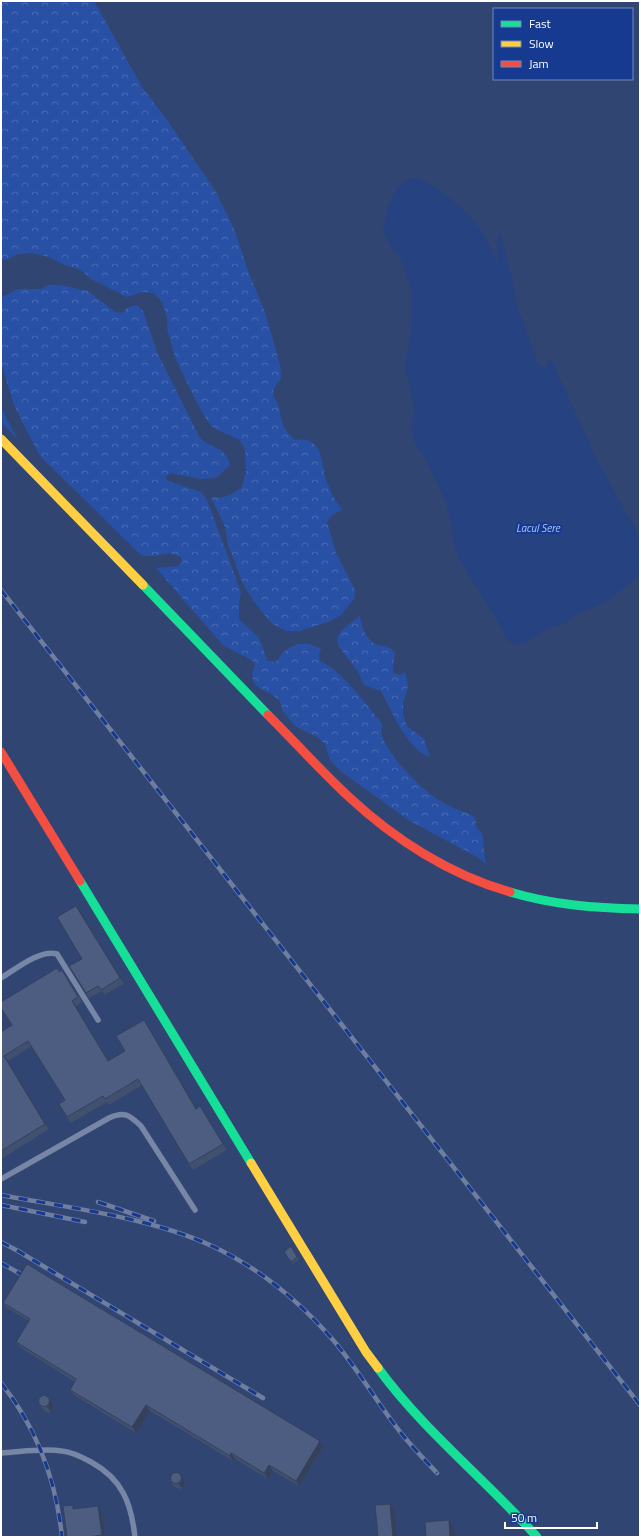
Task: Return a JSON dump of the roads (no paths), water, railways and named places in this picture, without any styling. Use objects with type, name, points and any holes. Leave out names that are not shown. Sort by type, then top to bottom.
[{"type":"street","points":[[1,439],[235,683],[330,779],[372,818],[425,855],[452,870],[508,893],[562,905],[592,908],[640,909]]},
{"type":"street","points":[[1,752],[366,1352],[385,1378],[410,1406],[512,1509],[537,1537]]},
{"type":"lane","points":[[1,978],[40,954],[51,952],[57,954],[98,1020]]},
{"type":"lane","points":[[1,1179],[109,1118],[118,1114],[129,1115],[142,1126],[195,1210]]},
{"type":"lane","points":[[1,1453],[52,1450],[64,1451],[83,1458],[96,1465],[116,1481],[124,1493],[133,1519],[135,1537]]},
{"type":"water","name":"Lacul Sere","points":[[416,178],[424,181],[443,193],[462,209],[483,233],[497,264],[497,238],[500,232],[512,277],[516,302],[537,361],[542,367],[546,368],[549,360],[553,363],[596,458],[640,540],[640,574],[608,601],[577,614],[563,625],[549,628],[528,642],[518,645],[506,639],[497,620],[458,557],[446,502],[428,464],[414,441],[412,419],[415,411],[406,372],[412,322],[412,292],[399,256],[391,247],[383,231],[387,209],[393,195],[398,187],[406,181]]},
{"type":"railway","points":[[1,590],[640,1405]]},
{"type":"railway","points":[[1,1195],[108,1214],[162,1228],[188,1236],[212,1246],[246,1264],[292,1299],[333,1340],[401,1433],[437,1473]]},
{"type":"railway","points":[[98,1202],[154,1221]]},
{"type":"railway","points":[[1,1205],[85,1222]]},
{"type":"railway","points":[[1,1242],[263,1398]]},
{"type":"railway","points":[[1,1263],[26,1277]]},
{"type":"railway","points":[[1,1383],[25,1418],[35,1436],[43,1456],[55,1495],[62,1537]]}]
